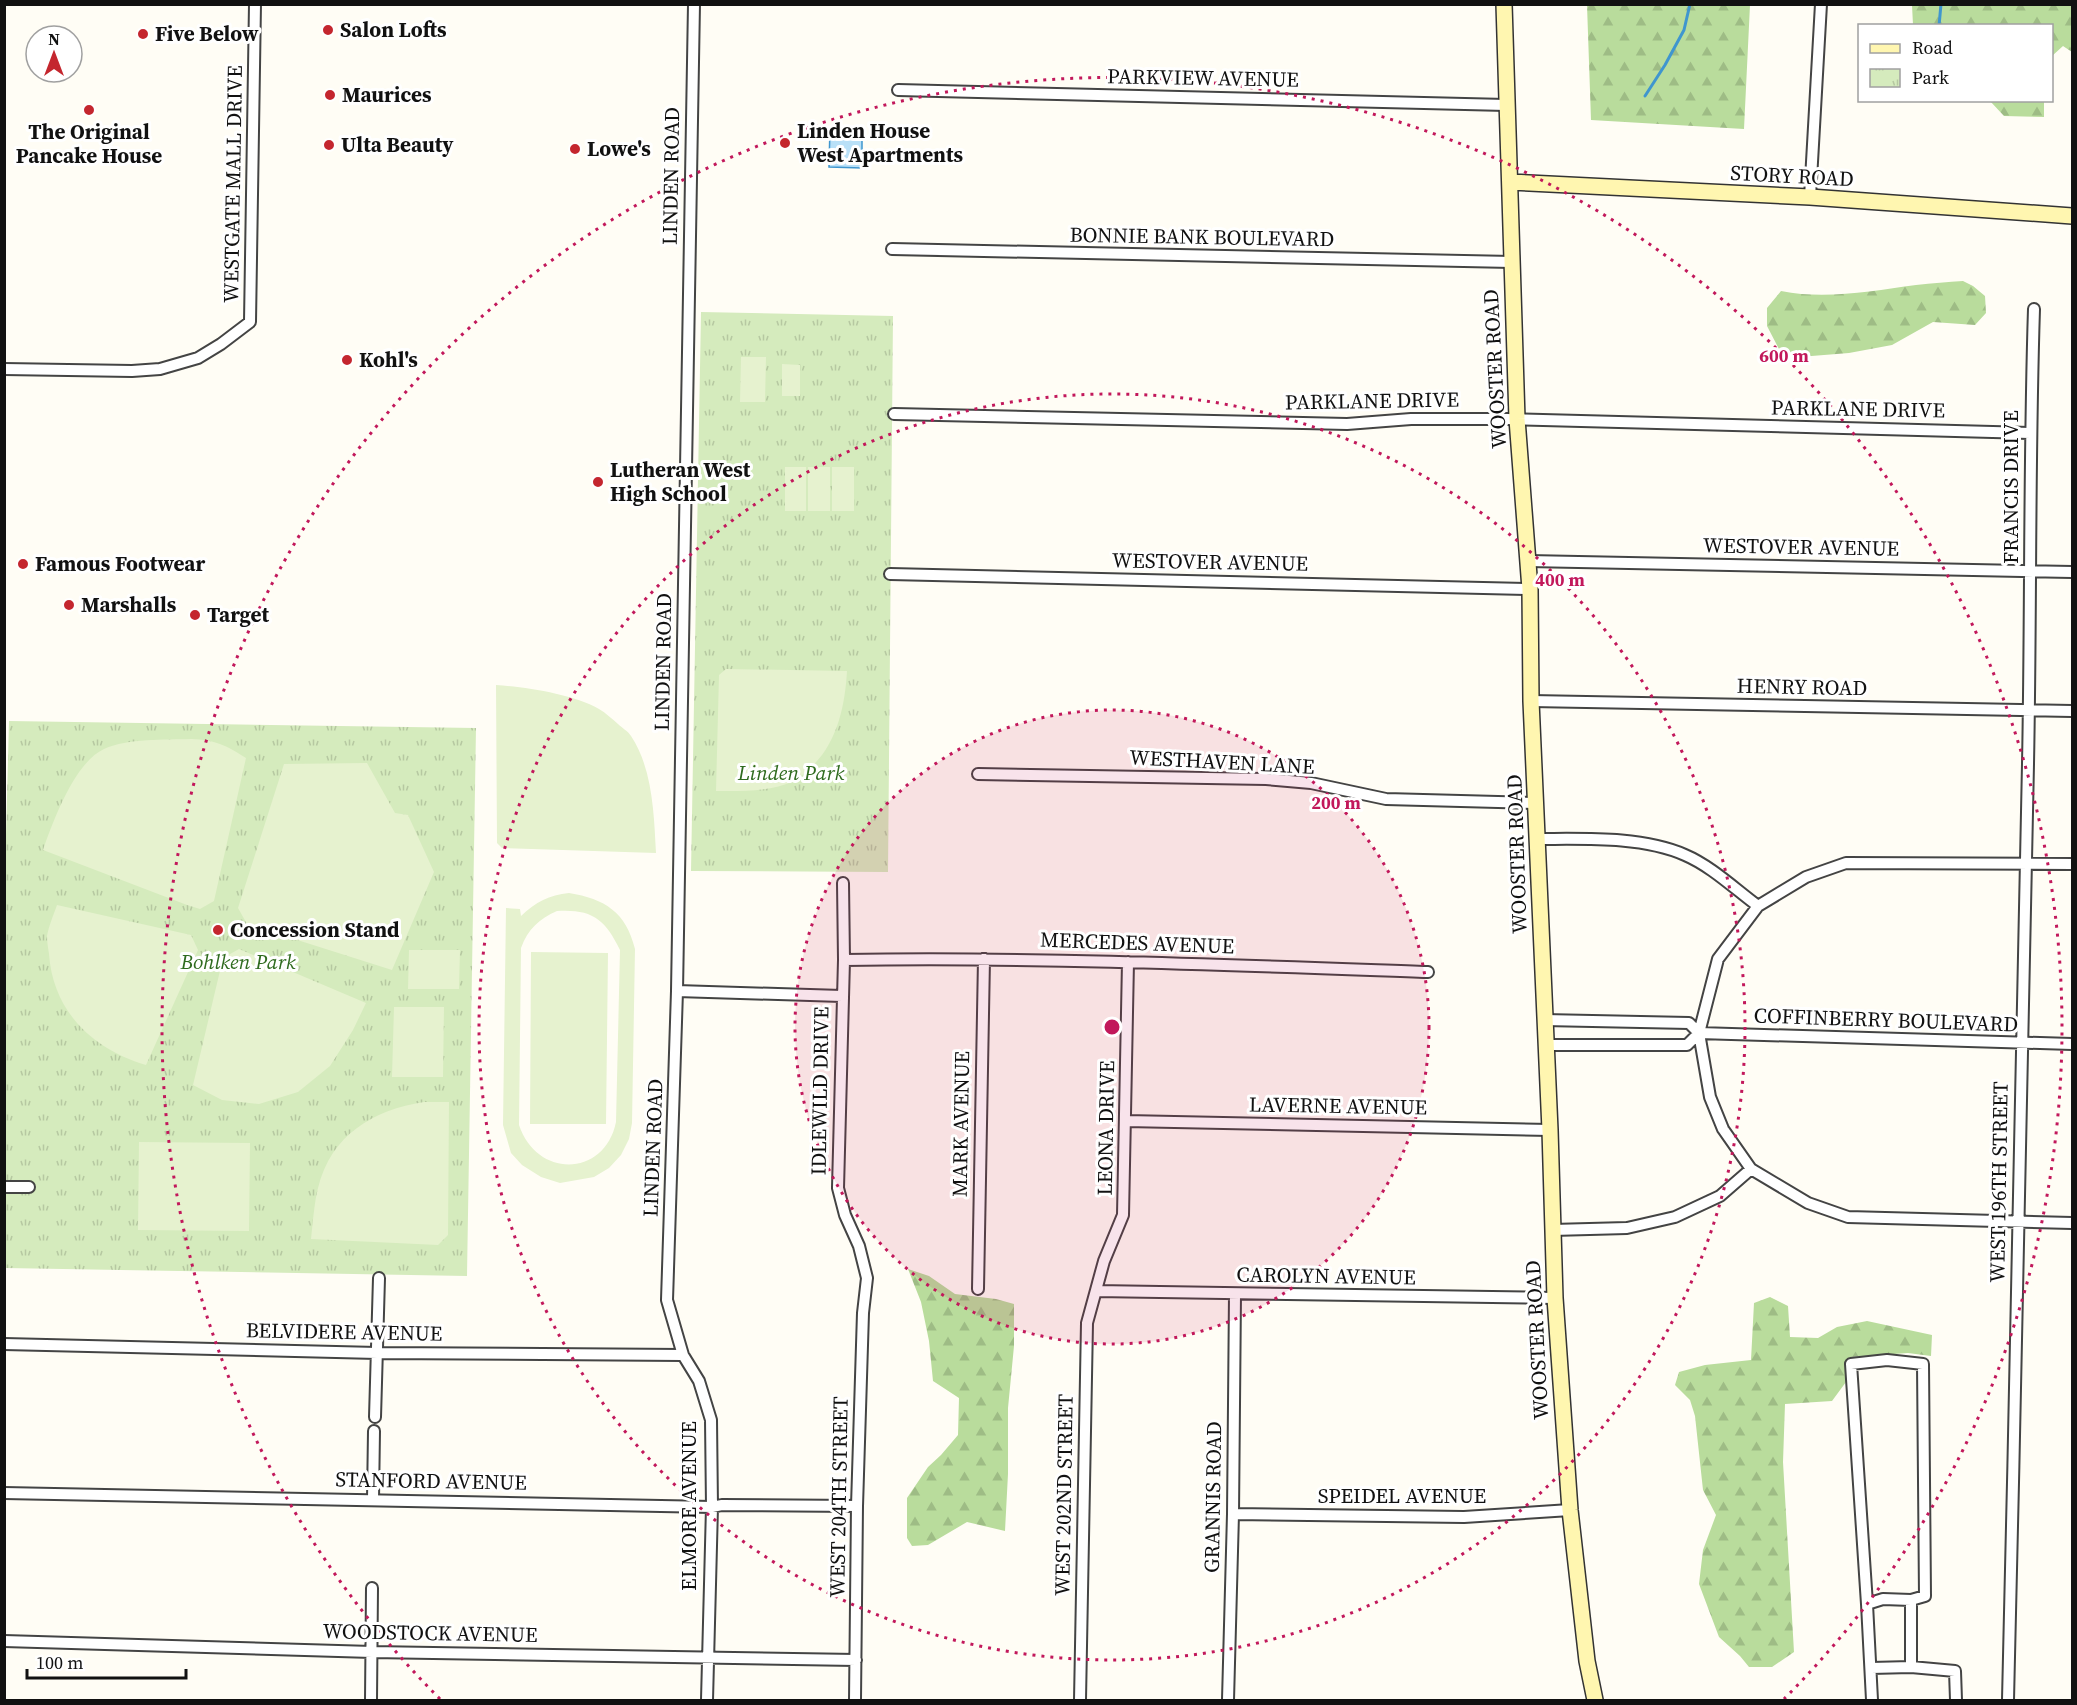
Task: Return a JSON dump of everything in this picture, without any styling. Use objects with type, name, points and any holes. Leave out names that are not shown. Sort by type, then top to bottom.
[{"type":"main road","name":"WOOSTER ROAD","points":[[1504,4],[1518,420],[1530,589],[1531,701],[1555,1298],[1570,1510],[1587,1661],[1596,1701]]},
{"type":"main road","name":"STORY ROAD","points":[[1510,183],[1810,196],[2073,216]]},
{"type":"street","name":"WESTGATE MALL DRIVE","points":[[4,369],[132,371],[160,369],[198,358],[250,322],[255,4]]},
{"type":"street","name":"LINDEN ROAD","points":[[672,1319],[667,1300],[677,991],[694,4]]},
{"type":"street","points":[[1810,196],[1821,4]]},
{"type":"street","name":"PARKVIEW AVENUE","points":[[898,90],[1506,105]]},
{"type":"street","name":"BONNIE BANK BOULEVARD","points":[[892,249],[1512,262]]},
{"type":"street","name":"FRANCIS DRIVE","points":[[2029,664],[2030,433],[2034,309]]},
{"type":"street","name":"PARKLANE DRIVE","points":[[894,414],[1347,424],[1411,420],[1518,420],[2030,433]]},
{"type":"street","name":"WESTOVER AVENUE","points":[[1528,561],[2073,572]]},
{"type":"street","name":"WESTOVER AVENUE","points":[[890,574],[1530,589]]},
{"type":"street","name":"WEST 196TH STREET","points":[[2008,1701],[2029,664]]},
{"type":"street","name":"HENRY ROAD","points":[[1531,701],[2073,711]]},
{"type":"street","name":"WESTHAVEN LANE","points":[[978,774],[1266,779],[1311,783],[1386,799],[1536,803]]},
{"type":"street","points":[[1537,839],[1626,841],[1656,845],[1686,855],[1712,871],[1758,906]]},
{"type":"street","points":[[2073,864],[1846,863],[1806,877],[1758,906],[1718,959],[1699,1034],[1710,1097],[1723,1129],[1751,1169],[1808,1203],[1848,1217],[2073,1223]]},
{"type":"street","name":"IDLEWILD DRIVE","points":[[843,883],[844,960],[838,1188],[845,1215],[859,1246],[867,1278],[865,1295]]},
{"type":"street","name":"MERCEDES AVENUE","points":[[844,960],[984,959],[1428,972]]},
{"type":"street","name":"MARK AVENUE","points":[[978,1289],[984,959]]},
{"type":"street","name":"LEONA DRIVE","points":[[1096,1291],[1104,1261],[1123,1215],[1128,962]]},
{"type":"street","points":[[677,991],[842,996]]},
{"type":"street","name":"COFFINBERRY BOULEVARD","points":[[1544,1020],[1689,1023],[1699,1034]]},
{"type":"street","name":"COFFINBERRY BOULEVARD","points":[[1546,1045],[1687,1045],[1699,1034],[2073,1044]]},
{"type":"street","name":"LAVERNE AVENUE","points":[[1126,1121],[1550,1131]]},
{"type":"street","points":[[1552,1230],[1627,1228],[1675,1217],[1720,1196],[1751,1169]]},
{"type":"street","points":[[4,1187],[29,1187]]},
{"type":"street","points":[[375,1417],[379,1278]]},
{"type":"street","name":"CAROLYN AVENUE","points":[[1096,1291],[1555,1298]]},
{"type":"street","name":"WEST 202ND STREET","points":[[1080,1701],[1087,1323],[1096,1291]]},
{"type":"street","name":"GRANNIS ROAD","points":[[1228,1701],[1235,1294]]},
{"type":"street","name":"WEST 204TH STREET","points":[[855,1701],[857,1506],[865,1295]]},
{"type":"street","name":"ELMORE AVENUE","points":[[672,1319],[683,1355],[699,1381],[711,1420],[712,1507],[707,1701]]},
{"type":"street","name":"BELVIDERE AVENUE","points":[[4,1344],[377,1353],[683,1355]]},
{"type":"street","points":[[1867,1604],[1883,1599],[1911,1600],[1925,1596],[1923,1365],[1887,1360],[1851,1365],[1872,1701]]},
{"type":"street","points":[[373,1499],[374,1431]]},
{"type":"street","name":"STANFORD AVENUE","points":[[4,1493],[712,1507],[722,1505],[857,1506]]},
{"type":"street","name":"SPEIDEL AVENUE","points":[[1233,1514],[1464,1517],[1570,1510]]},
{"type":"street","points":[[371,1701],[372,1588]]},
{"type":"street","points":[[1911,1600],[1911,1667]]},
{"type":"street","name":"WOODSTOCK AVENUE","points":[[4,1641],[372,1652],[856,1660]]},
{"type":"street","points":[[1870,1668],[1911,1667],[1955,1671],[1956,1701]]},
{"type":"green space","points":[[1587,5],[1750,5],[1744,129],[1591,120]]},
{"type":"green space","points":[[1912,5],[2072,5],[2072,52],[2063,46],[2053,55],[2053,24],[1913,24]]},
{"type":"green space","points":[[1991,102],[2044,102],[2044,117],[2004,116]]},
{"type":"green space","points":[[1963,281],[1985,296],[1986,313],[1975,325],[1933,322],[1892,345],[1849,353],[1799,357],[1781,353],[1767,326],[1767,308],[1781,291],[1831,295]]},
{"type":"green space","name":"Linden Park","points":[[701,312],[893,316],[888,872],[691,871]]},
{"type":"green space","points":[[741,357],[766,357],[765,402],[740,402]]},
{"type":"green space","points":[[782,364],[800,365],[800,396],[782,396]]},
{"type":"green space","points":[[785,467],[806,467],[806,511],[785,511]]},
{"type":"green space","points":[[808,467],[830,467],[830,511],[808,511]]},
{"type":"green space","points":[[832,467],[854,467],[854,511],[832,511]]},
{"type":"green space","points":[[726,669],[847,671],[844,698],[833,737],[819,759],[796,780],[766,789],[716,791],[719,675]]},
{"type":"green space","points":[[496,685],[576,699],[602,711],[631,736],[644,763],[648,778],[656,853],[502,848],[497,843]]},
{"type":"green space","name":"Bohlken Park","points":[[9,721],[476,728],[467,1276],[5,1268],[4,911]]},
{"type":"green space","points":[[191,739],[220,744],[246,758],[214,901],[200,909],[43,850],[66,794],[93,756],[104,749],[124,743]]},
{"type":"green space","points":[[367,763],[395,813],[408,815],[434,872],[392,970],[247,924],[238,908],[284,764]]},
{"type":"green space","points":[[569,893],[593,899],[612,909],[626,925],[635,949],[632,1123],[629,1139],[621,1155],[609,1168],[594,1177],[560,1183],[541,1177],[522,1165],[511,1153],[503,1125],[506,908],[520,909],[521,916],[543,900]],"holes":[[[557,911],[588,914],[596,918],[609,931],[620,950],[616,1122],[609,1140],[599,1153],[585,1161],[570,1164],[555,1162],[540,1155],[528,1143],[519,1125],[521,948],[527,935],[545,917]]]},
{"type":"green space","points":[[57,905],[191,935],[198,950],[146,1065],[126,1058],[93,1038],[67,1010],[52,974],[47,942]]},
{"type":"green space","points":[[239,949],[366,1003],[353,1030],[330,1066],[298,1092],[259,1104],[222,1100],[193,1085],[223,958]]},
{"type":"green space","points":[[409,950],[460,950],[459,989],[408,989]]},
{"type":"green space","points":[[531,952],[608,953],[606,1124],[530,1124]]},
{"type":"green space","points":[[394,1007],[444,1007],[443,1077],[392,1077]]},
{"type":"green space","points":[[424,1102],[449,1102],[448,1235],[438,1245],[311,1239],[318,1188],[324,1169],[333,1153],[357,1128],[371,1119],[388,1111]]},
{"type":"green space","points":[[139,1142],[250,1143],[249,1231],[138,1230]]},
{"type":"green space","points":[[908,1269],[929,1276],[955,1294],[996,1299],[1014,1304],[1014,1346],[1008,1408],[1005,1531],[967,1522],[928,1545],[912,1546],[907,1538],[907,1498],[928,1467],[958,1435],[959,1398],[933,1381],[929,1341],[921,1302]]},
{"type":"green space","points":[[1770,1297],[1788,1306],[1790,1337],[1818,1338],[1837,1327],[1867,1321],[1932,1335],[1931,1356],[1908,1353],[1851,1357],[1846,1382],[1832,1401],[1785,1404],[1783,1462],[1794,1652],[1772,1667],[1749,1667],[1719,1637],[1699,1584],[1703,1550],[1716,1515],[1703,1490],[1695,1416],[1690,1400],[1675,1385],[1679,1372],[1705,1365],[1751,1360],[1754,1303]]},
{"type":"water","points":[[830,127],[862,127],[862,168],[829,167]]},
{"type":"waterway","points":[[1645,96],[1684,30],[1690,4]]},
{"type":"waterway","points":[[1939,24],[1941,4]]},
{"type":"place","name":"Salon Lofts","points":[[328,30]]},
{"type":"place","name":"Five Below","points":[[143,34]]},
{"type":"place","name":"Maurices","points":[[330,95]]},
{"type":"place","name":"The Original Pancake House","points":[[89,110]]},
{"type":"place","name":"Linden House West Apartments","points":[[785,143]]},
{"type":"place","name":"Ulta Beauty","points":[[329,145]]},
{"type":"place","name":"Lowe's","points":[[575,149]]},
{"type":"place","name":"Kohl's","points":[[347,360]]},
{"type":"place","name":"Lutheran West High School","points":[[598,482]]},
{"type":"place","name":"Famous Footwear","points":[[23,564]]},
{"type":"place","name":"Marshalls","points":[[69,605]]},
{"type":"place","name":"Target","points":[[195,615]]},
{"type":"place","name":"Concession Stand","points":[[218,930]]}]
